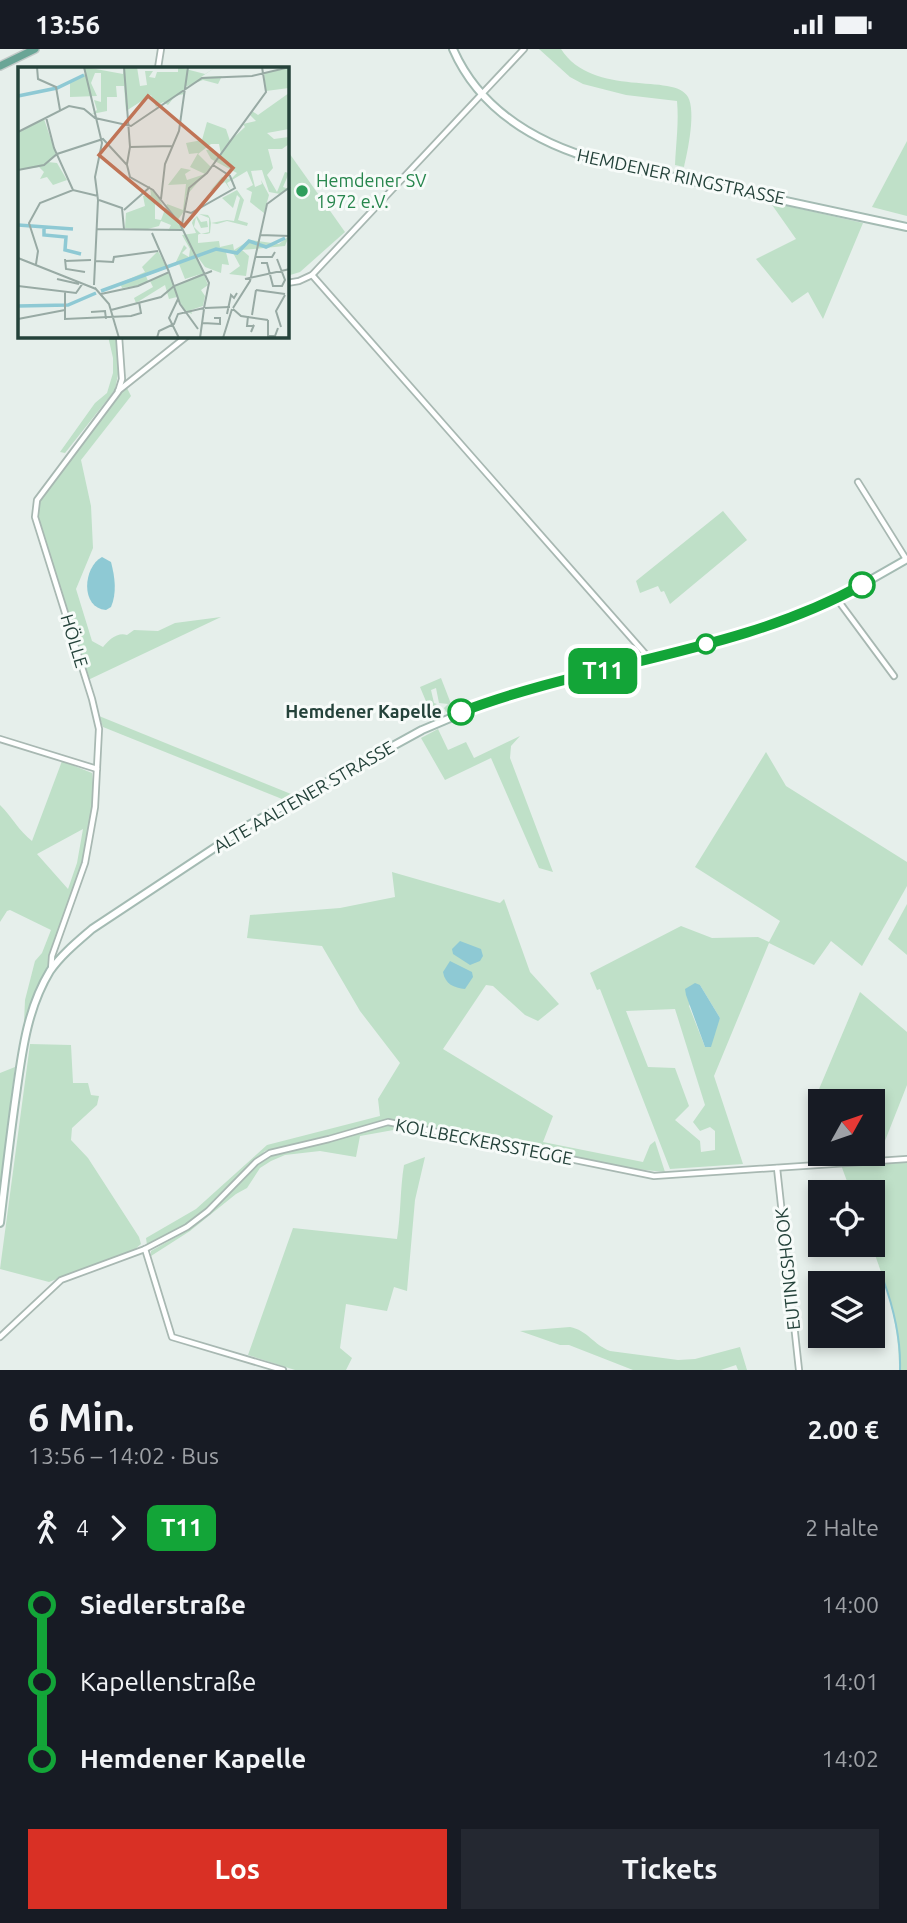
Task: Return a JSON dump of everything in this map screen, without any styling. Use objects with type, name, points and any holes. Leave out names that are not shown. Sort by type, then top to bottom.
[{"type":"main road","points":[[0,67],[35,49]]},
{"type":"street","points":[[159,67],[161,49]]},
{"type":"street","name":"HEMDENER RINGSTRASSE","points":[[453,49],[482,93],[502,114],[548,144],[571,153],[907,227]]},
{"type":"street","points":[[289,283],[312,275],[524,49]]},
{"type":"street","points":[[312,275],[649,659]]},
{"type":"street","points":[[118,392],[122,379],[119,338]]},
{"type":"street","points":[[118,392],[185,338]]},
{"type":"street","name":"HÖLLE","points":[[51,970],[52,956],[85,863],[95,807],[99,729],[34,517],[34,508],[66,459],[118,392]]},
{"type":"street","points":[[858,482],[907,559]]},
{"type":"street","name":"ALTE AALTENER STRASSE","points":[[0,1223],[25,1034],[51,970],[92,929],[249,825],[417,732],[481,705],[788,621],[837,599],[907,559]]},
{"type":"street","points":[[837,599],[894,675]]},
{"type":"street","points":[[0,739],[97,769]]},
{"type":"street","name":"KOLLBECKERSSTEGGE","points":[[0,1337],[61,1280],[145,1249],[187,1227],[208,1211],[256,1162],[270,1153],[387,1122],[654,1175],[907,1159]]},
{"type":"street","name":"EUTINGSHOOK","points":[[777,1168],[799,1370]]},
{"type":"street","points":[[145,1249],[172,1337],[283,1370]]},
{"type":"green space","points":[[539,49],[561,49],[575,64],[612,80],[680,90],[688,97],[691,112],[684,167],[675,165],[677,101],[626,95],[583,84],[570,77]]},
{"type":"green space","points":[[907,141],[907,216],[872,207]]},
{"type":"green space","name":"Hemdener SV 1972 e.V.","points":[[289,153],[345,232],[300,272],[289,275]]},
{"type":"green space","points":[[770,202],[863,223],[823,319],[808,292],[792,303],[756,259],[796,239]]},
{"type":"green space","points":[[108,338],[116,338],[119,369],[115,390],[65,453],[60,452],[95,403],[107,393],[113,373]]},
{"type":"green space","points":[[127,388],[131,396],[81,460],[91,506],[93,548],[76,589],[92,641],[103,647],[114,637],[127,635],[134,630],[158,631],[175,623],[221,617],[88,680],[37,517],[39,501]]},
{"type":"green space","points":[[723,511],[747,540],[670,604],[664,591],[661,592],[658,586],[640,593],[636,581]]},
{"type":"green space","points":[[441,678],[453,709],[446,712],[444,708],[448,704],[439,703],[436,688],[431,690],[434,703],[437,704],[432,710],[439,715],[433,718],[420,687]]},
{"type":"green space","points":[[99,716],[291,794],[292,798],[287,801],[103,727]]},
{"type":"green space","points":[[438,729],[448,750],[466,742],[474,758],[520,736],[511,746],[510,758],[553,872],[539,868],[491,758],[445,780],[421,738]]},
{"type":"green space","points":[[766,752],[786,786],[907,862],[907,886],[862,966],[831,941],[814,965],[769,943],[714,1076],[743,1164],[670,1169],[600,989],[597,990],[590,973],[681,926],[712,938],[758,937],[769,942],[780,921],[695,867]],"holes":[[[700,985],[720,1018],[705,1047],[689,1006]],[[675,1009],[705,1105],[693,1122],[700,1131],[710,1127],[715,1131],[715,1150],[701,1152],[700,1141],[675,1120],[689,1106],[675,1068],[648,1067],[626,1011]]]},
{"type":"green space","points":[[62,761],[92,773],[92,820],[82,866],[50,956],[49,970],[24,1023],[25,1000],[35,961],[42,953],[51,930],[10,910],[0,922],[0,805],[32,841]],"holes":[[[83,829],[77,863],[68,889],[37,854]]]},
{"type":"green space","points":[[392,872],[500,903],[504,899],[530,972],[559,1004],[538,1021],[525,1015],[493,986],[486,985],[443,1049],[553,1116],[543,1142],[643,1162],[650,1145],[655,1141],[665,1172],[635,1169],[539,1150],[536,1155],[399,1129],[360,1136],[356,1157],[320,1151],[285,1155],[271,1161],[260,1168],[247,1188],[190,1231],[151,1256],[151,1251],[183,1233],[205,1216],[267,1156],[364,1130],[362,1127],[265,1151],[190,1222],[147,1245],[146,1238],[196,1209],[267,1145],[380,1116],[378,1099],[400,1063],[360,1011],[322,946],[247,938],[250,915],[340,908],[395,897]]},
{"type":"green space","points":[[907,904],[907,955],[888,939]]},
{"type":"green space","points":[[860,992],[907,1032],[907,1085],[886,1138],[886,1089],[819,1089]]},
{"type":"green space","points":[[30,1044],[71,1045],[73,1083],[88,1083],[91,1095],[99,1096],[97,1105],[72,1128],[71,1140],[88,1158],[141,1244],[134,1250],[49,1282],[0,1269]]},
{"type":"green space","points":[[15,1067],[0,1187],[0,1073]]},
{"type":"green space","points":[[425,1157],[415,1200],[407,1291],[394,1287],[387,1311],[346,1304],[340,1348],[352,1358],[346,1370],[295,1370],[248,1355],[293,1228],[397,1239],[404,1165]]},
{"type":"green space","points":[[907,1161],[907,1370],[899,1370],[895,1321],[885,1284],[885,1271],[880,1271],[876,1257],[885,1257],[885,1180],[847,1180],[841,1166],[885,1166],[886,1162]]},
{"type":"green space","points":[[570,1327],[581,1331],[610,1351],[678,1360],[695,1359],[740,1347],[747,1370],[738,1370],[736,1365],[721,1370],[633,1370],[569,1345],[560,1345],[520,1331]]},
{"type":"water","points":[[102,557],[111,562],[115,591],[111,607],[106,610],[98,608],[92,602],[87,587],[91,569]]},
{"type":"water","points":[[460,941],[481,949],[483,956],[480,961],[470,965],[453,954],[452,949]]},
{"type":"water","points":[[450,961],[472,972],[473,977],[465,989],[446,980],[443,972]]},
{"type":"water","points":[[695,983],[700,985],[720,1018],[711,1047],[705,1047],[686,995],[685,989]]},
{"type":"waterway","points":[[885,1285],[896,1324],[900,1370]]},
{"type":"bus line","name":"T11","points":[[461,712],[525,691],[788,621],[862,585]]},
{"type":"place","name":"Hemdener SV 1972 e.V.","points":[[302,191]]},
{"type":"place","name":"Hemdener Kapelle","points":[[461,712]]}]
